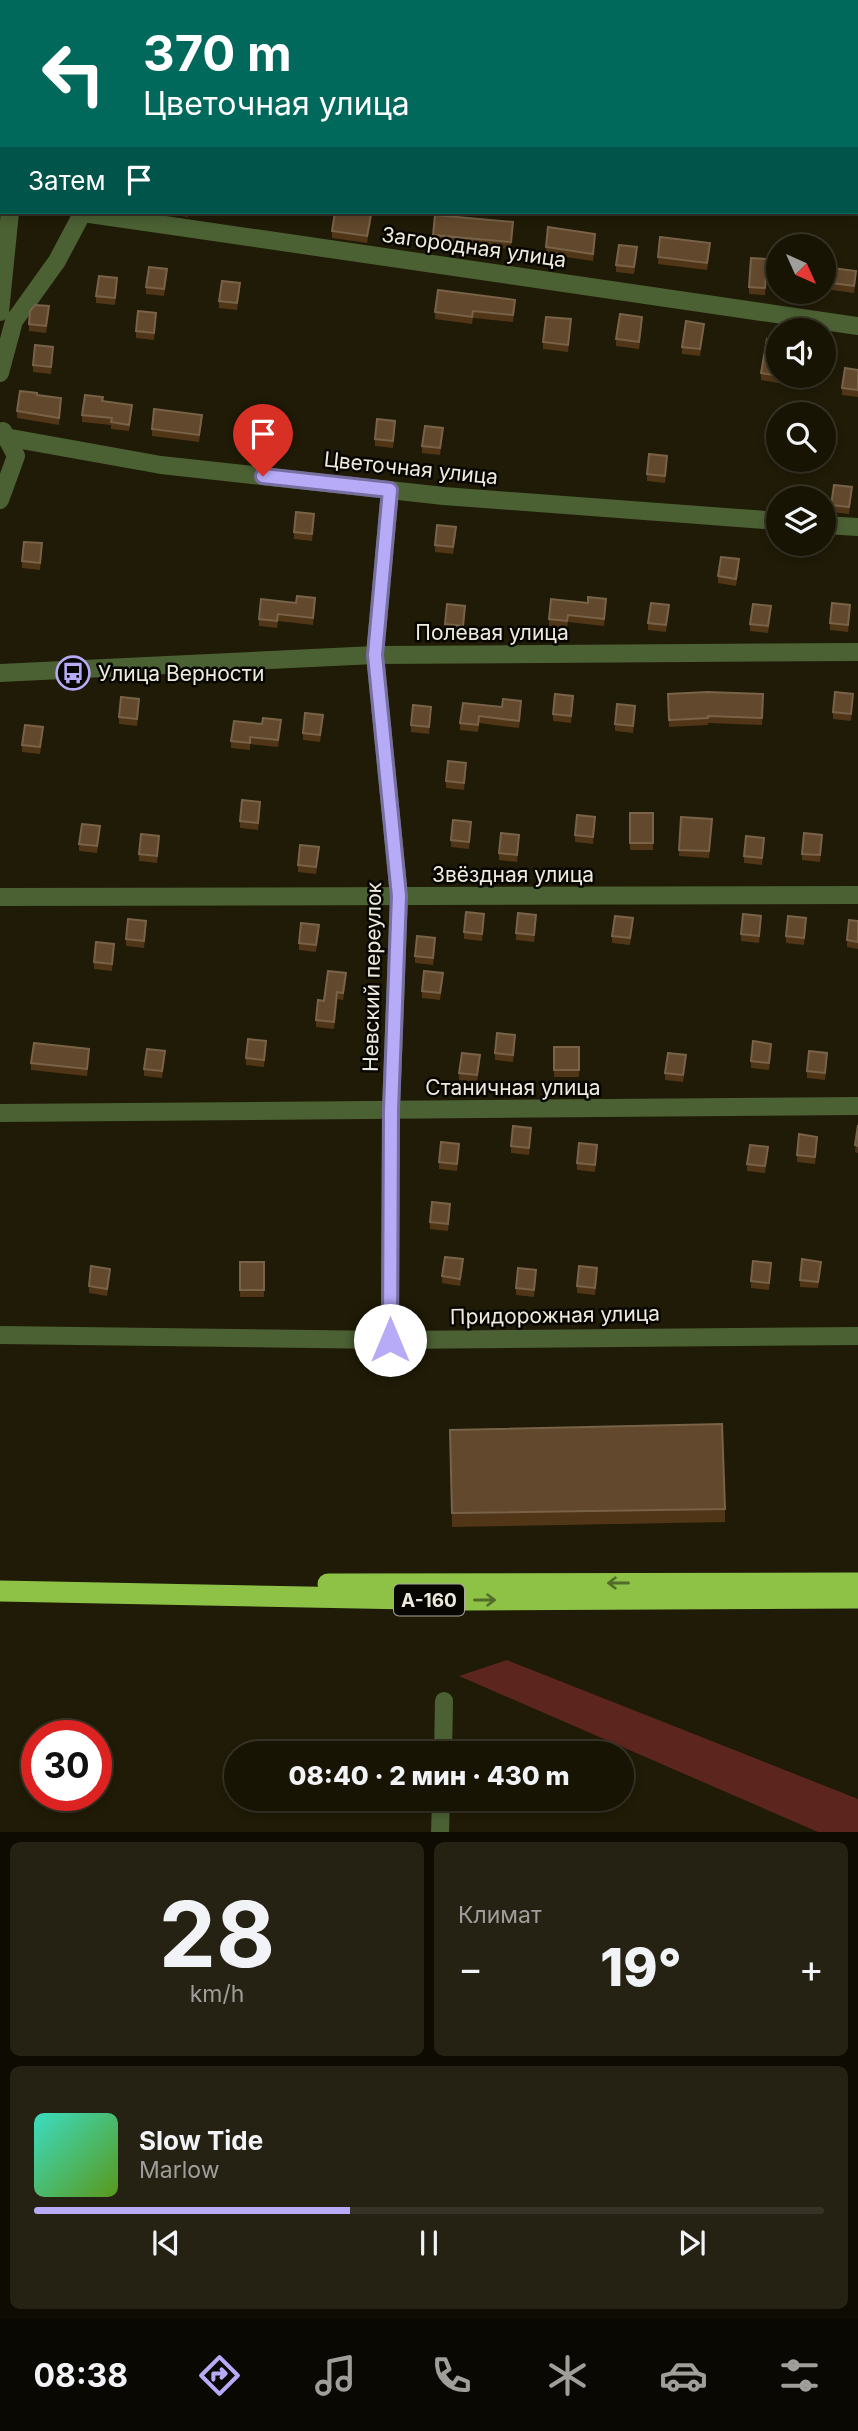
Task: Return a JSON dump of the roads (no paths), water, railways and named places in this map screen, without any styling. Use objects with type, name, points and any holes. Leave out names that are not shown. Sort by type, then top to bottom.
[{"type":"highway","name":"А-160","points":[[0,1579],[207,1584],[858,1583]]},
{"type":"highway","name":"А-160","points":[[0,1591],[463,1600],[858,1598]]},
{"type":"street","points":[[0,312],[10,214]]},
{"type":"street","points":[[0,373],[14,321],[57,261],[82,214]]},
{"type":"street","name":"Загородная улица","points":[[97,214],[858,326]]},
{"type":"street","points":[[0,500],[16,456],[2,433]]},
{"type":"street","name":"Цветочная улица","points":[[2,433],[161,465],[444,496],[766,520]]},
{"type":"street","name":"Невский переулок","points":[[390,490],[375,655],[399,896],[391,1110],[390,1340]]},
{"type":"street","points":[[836,526],[858,527]]},
{"type":"street","name":"Полевая улица","points":[[0,673],[375,655],[858,652]]},
{"type":"street","name":"Звёздная улица","points":[[0,897],[858,895]]},
{"type":"street","name":"Станичная улица","points":[[0,1113],[858,1106]]},
{"type":"street","name":"Придорожная улица","points":[[0,1335],[390,1340],[858,1336]]},
{"type":"street","points":[[443,1741],[444,1701]]},
{"type":"street","points":[[440,1832],[441,1811]]},
{"type":"place","name":"Улица Верности","points":[[73,673]]}]
